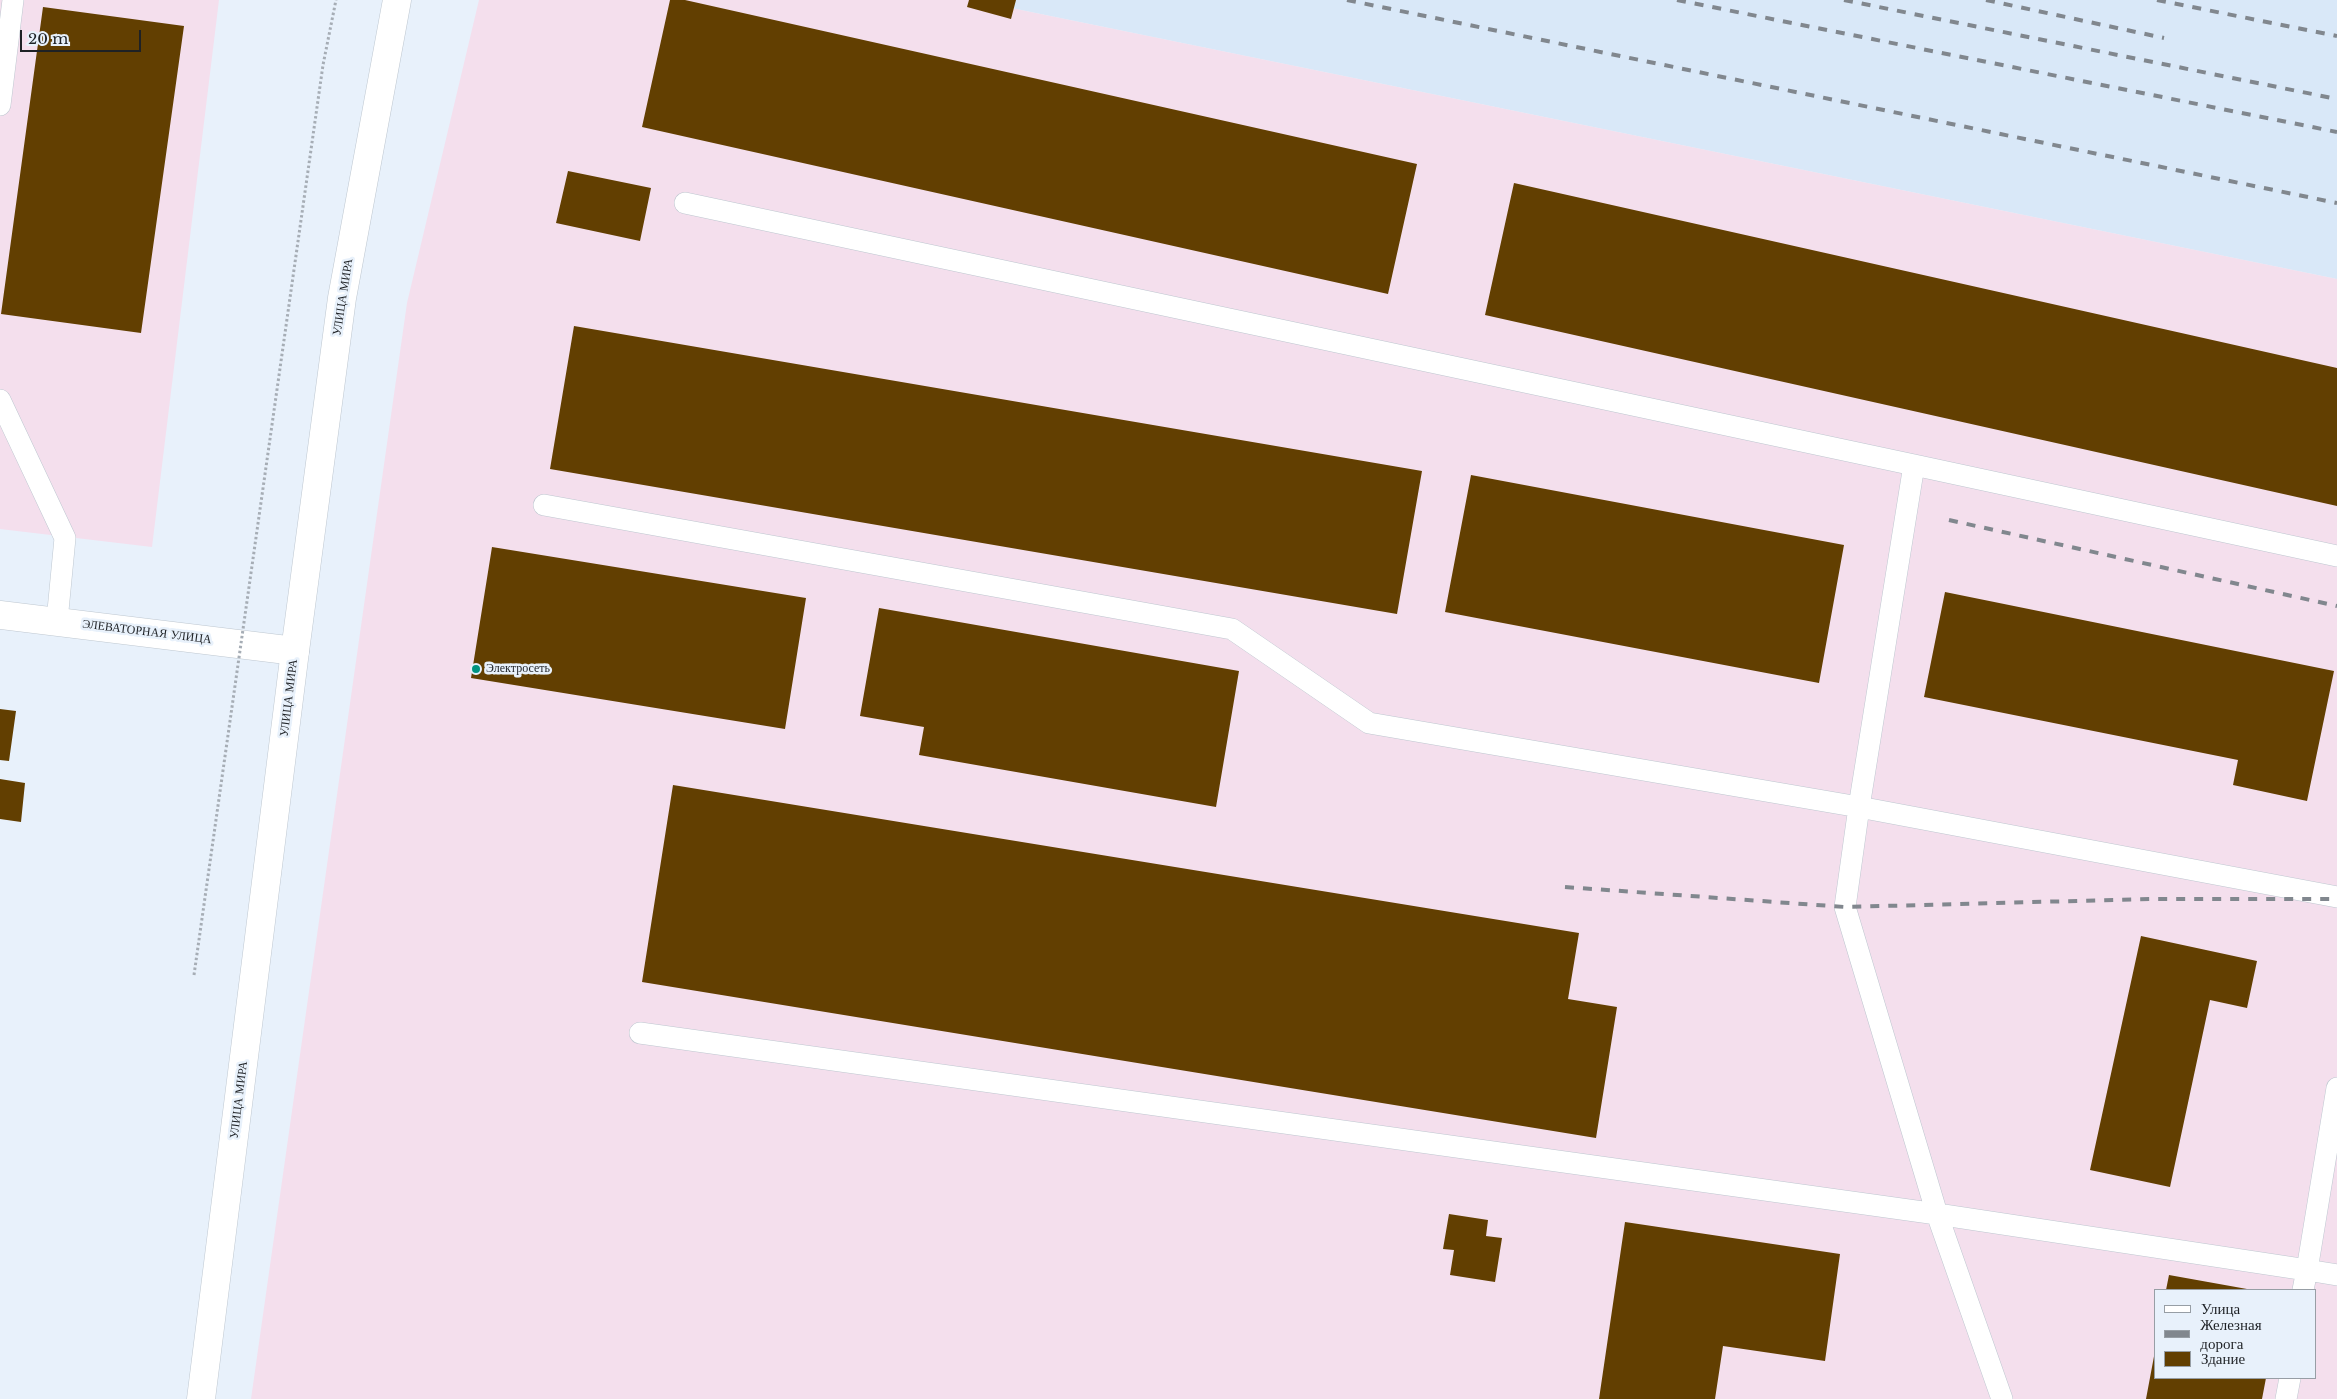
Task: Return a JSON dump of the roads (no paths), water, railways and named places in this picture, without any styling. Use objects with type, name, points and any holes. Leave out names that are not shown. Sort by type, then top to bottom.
[{"type":"main road","name":"УЛИЦА МИРА","points":[[202,1399],[294,651],[342,298],[397,0]]},
{"type":"main road","name":"ЭЛЕВАТОРНАЯ УЛИЦА","points":[[0,615],[294,651]]},
{"type":"lane","points":[[0,105],[13,0]]},
{"type":"lane","points":[[685,203],[2337,556]]},
{"type":"lane","points":[[0,400],[65,538],[57,621]]},
{"type":"lane","points":[[1914,465],[1845,907],[1937,1214],[2002,1399]]},
{"type":"lane","points":[[544,505],[1232,629],[1369,723],[1859,808],[2337,897]]},
{"type":"lane","points":[[640,1032],[1937,1214],[2305,1280],[2337,1275]]},
{"type":"lane","points":[[2305,1280],[2337,1088]]},
{"type":"lane","points":[[2286,1399],[2290,1379]]},
{"type":"railway","points":[[1347,0],[2337,203]]},
{"type":"railway","points":[[1677,0],[2337,132]]},
{"type":"railway","points":[[1844,0],[2337,99]]},
{"type":"railway","points":[[1986,0],[2164,38]]},
{"type":"railway","points":[[2157,0],[2337,36]]},
{"type":"railway","points":[[1949,520],[2337,606]]},
{"type":"railway","points":[[1565,887],[1845,907],[2150,899],[2337,899]]},
{"type":"place","name":"Электросеть","points":[[476,669]]}]
